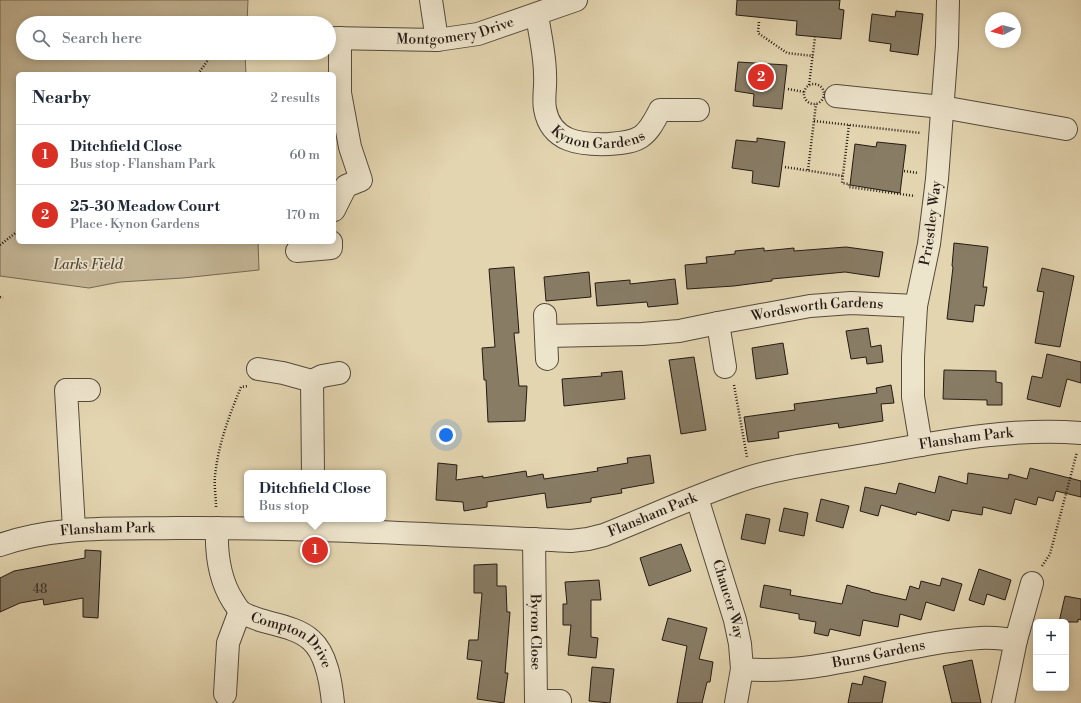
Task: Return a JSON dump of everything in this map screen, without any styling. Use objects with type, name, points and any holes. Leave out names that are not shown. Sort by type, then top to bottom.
[{"type":"street","points":[[431,0],[437,40]]},
{"type":"street","name":"Montgomery Drive","points":[[336,38],[437,40],[478,34],[537,15],[576,0]]},
{"type":"street","name":"Priestley Way","points":[[921,446],[913,397],[913,357],[916,306],[929,244],[936,186],[948,0]]},
{"type":"street","name":"Kynon Gardens","points":[[537,15],[546,74],[545,108],[549,124],[558,134],[569,140],[595,144],[634,141],[647,132],[660,110],[698,110]]},
{"type":"street","points":[[336,56],[340,93],[350,147],[361,180],[346,186],[336,206]]},
{"type":"street","points":[[836,96],[942,107],[1074,126]]},
{"type":"street","points":[[297,251],[331,248],[331,244]]},
{"type":"street","name":"Wordsworth Gardens","points":[[548,359],[546,325],[642,334],[678,331],[810,306],[851,304],[916,306]]},
{"type":"street","points":[[718,323],[725,367]]},
{"type":"street","points":[[258,370],[283,373],[312,381],[322,376],[339,373]]},
{"type":"street","points":[[312,381],[313,470]]},
{"type":"street","points":[[74,529],[66,390],[90,390]]},
{"type":"street","name":"Flansham Park","points":[[0,545],[49,533],[74,529],[217,528],[314,524],[534,539],[571,540],[593,538],[750,477],[820,462],[1009,433],[1051,430],[1079,440]]},
{"type":"street","name":"Chaucer Way","points":[[696,498],[735,620],[740,644],[742,669],[736,703]]},
{"type":"street","name":"Compton Drive","points":[[217,528],[216,549],[219,568],[227,592],[240,612],[258,620],[302,634],[312,640],[326,666],[333,703]]},
{"type":"street","name":"Byron Close","points":[[534,539],[536,701],[560,701]]},
{"type":"street","points":[[1003,703],[1016,640],[1032,583]]},
{"type":"street","name":"Compton Drive","points":[[225,694],[228,643],[240,612]]},
{"type":"street","name":"Burns Gardens","points":[[742,669],[770,671],[817,668],[952,640],[982,638],[1016,640]]},
{"type":"path","points":[[759,22],[758,33],[787,53],[813,56]]},
{"type":"path","points":[[809,86],[815,37]]},
{"type":"path","points":[[199,72],[208,60]]},
{"type":"path","points":[[788,89],[804,92]]},
{"type":"path","points":[[808,170],[816,104]]},
{"type":"path","points":[[814,121],[924,134]]},
{"type":"path","points":[[850,125],[842,183],[849,184],[849,187],[921,197]]},
{"type":"path","points":[[785,167],[843,176]]},
{"type":"path","points":[[904,170],[924,174]]},
{"type":"path","points":[[0,244],[16,232]]},
{"type":"path","points":[[725,367],[731,372],[750,477]]},
{"type":"path","points":[[217,528],[215,477],[220,447],[227,423],[241,387],[256,386],[258,370]]},
{"type":"path","points":[[1032,583],[1050,554],[1079,440]]},
{"type":"green space","name":"Larks Field","points":[[0,0],[248,0],[247,16],[16,16],[16,60],[245,60],[246,72],[16,72],[16,244],[258,244],[259,270],[183,278],[120,282],[89,288],[0,276]]},
{"type":"building","points":[[737,0],[840,0],[839,9],[844,10],[841,39],[796,35],[797,21],[736,15]]},
{"type":"building","points":[[896,11],[923,14],[918,55],[890,51],[891,44],[869,41],[872,14],[895,17]]},
{"type":"building","points":[[738,62],[787,65],[782,109],[753,106],[754,94],[735,91]]},
{"type":"building","points":[[757,138],[785,142],[779,187],[752,183],[753,171],[732,168],[736,140],[757,142]]},
{"type":"building","points":[[877,142],[906,145],[900,193],[850,185],[855,144],[876,147]]},
{"type":"building","points":[[954,243],[988,247],[983,287],[987,287],[984,306],[975,305],[973,322],[947,319],[953,267]]},
{"type":"building","points":[[846,247],[883,252],[879,277],[845,272],[772,279],[772,281],[734,286],[687,289],[685,265],[707,263],[706,257],[735,254],[735,251],[764,248],[764,251],[794,248],[794,251]]},
{"type":"building","points":[[514,267],[519,333],[514,333],[519,386],[527,386],[525,421],[488,422],[486,380],[484,380],[482,348],[495,347],[489,269]]},
{"type":"building","points":[[1042,268],[1074,276],[1060,347],[1035,343],[1044,292],[1037,291]]},
{"type":"building","points":[[589,272],[591,297],[546,301],[544,277]]},
{"type":"building","points":[[675,279],[678,304],[648,307],[647,302],[597,306],[595,283],[630,280],[630,284]]},
{"type":"building","points":[[868,328],[871,347],[881,345],[883,362],[867,364],[866,357],[851,359],[846,331]]},
{"type":"building","points":[[783,343],[788,374],[756,379],[752,348]]},
{"type":"building","points":[[1047,354],[1081,362],[1081,383],[1067,379],[1060,407],[1027,399],[1032,376],[1042,378]]},
{"type":"building","points":[[694,357],[706,430],[681,434],[669,360]]},
{"type":"building","points":[[944,370],[996,371],[996,382],[1002,383],[1002,405],[987,405],[987,400],[943,399]]},
{"type":"building","points":[[622,371],[625,399],[564,406],[562,379],[602,376],[601,373]]},
{"type":"building","points":[[891,385],[894,403],[881,404],[883,421],[839,428],[838,423],[778,432],[779,438],[748,442],[744,417],[795,410],[794,404],[877,393],[876,388]]},
{"type":"building","points":[[650,455],[654,483],[621,489],[622,493],[591,498],[591,502],[547,508],[545,493],[487,502],[487,507],[464,511],[463,502],[436,500],[438,463],[457,465],[456,480],[483,476],[483,478],[526,471],[527,477],[543,474],[544,479],[598,471],[597,468],[628,463],[627,458]]},
{"type":"building","points":[[1030,468],[1081,481],[1081,497],[1056,491],[1053,501],[1038,497],[1036,505],[1015,499],[1011,514],[983,507],[982,515],[952,510],[949,521],[917,512],[916,515],[881,505],[878,516],[860,511],[865,487],[896,494],[899,483],[935,493],[939,476],[967,484],[968,473],[1008,479],[1009,474],[1027,479]]},
{"type":"building","points":[[821,499],[849,506],[843,528],[816,521]]},
{"type":"building","points":[[784,508],[808,513],[804,536],[779,531]]},
{"type":"building","points":[[746,514],[770,519],[765,544],[741,539]]},
{"type":"building","points":[[681,544],[691,571],[649,586],[640,558]]},
{"type":"building","points":[[85,550],[101,551],[98,618],[83,617],[83,598],[44,605],[43,599],[20,603],[0,612],[0,578],[14,571],[85,558]]},
{"type":"building","points":[[497,564],[497,586],[506,586],[507,612],[510,612],[505,673],[508,673],[504,703],[477,699],[482,661],[467,659],[469,640],[478,640],[482,593],[474,593],[474,565]]},
{"type":"building","points":[[979,569],[1011,580],[1005,600],[987,594],[984,605],[969,600]]},
{"type":"building","points":[[942,578],[962,584],[954,611],[926,602],[921,620],[900,614],[898,627],[863,620],[860,636],[830,629],[828,636],[814,633],[816,622],[799,619],[799,614],[760,607],[764,585],[791,590],[790,595],[842,604],[847,585],[906,600],[910,586],[919,589],[921,581],[940,586]]},
{"type":"building","points":[[599,580],[601,600],[591,600],[591,637],[598,638],[596,658],[568,655],[571,625],[563,625],[563,604],[567,604],[565,582]]},
{"type":"building","points":[[1065,596],[1081,599],[1081,620],[1078,619],[1078,622],[1069,622],[1069,619],[1060,619]]},
{"type":"building","points":[[668,618],[707,628],[699,659],[713,662],[710,682],[707,682],[702,703],[677,703],[687,646],[662,640]]},
{"type":"building","points":[[972,660],[981,703],[952,703],[943,666]]},
{"type":"building","points":[[592,667],[614,669],[610,703],[589,701]]},
{"type":"building","points":[[864,676],[886,682],[882,703],[848,703],[852,683],[862,685]]},
{"type":"place","name":"25-30 Meadow Court","points":[[761,77]]},
{"type":"place","name":"Ditchfield Close","points":[[315,550]]}]
